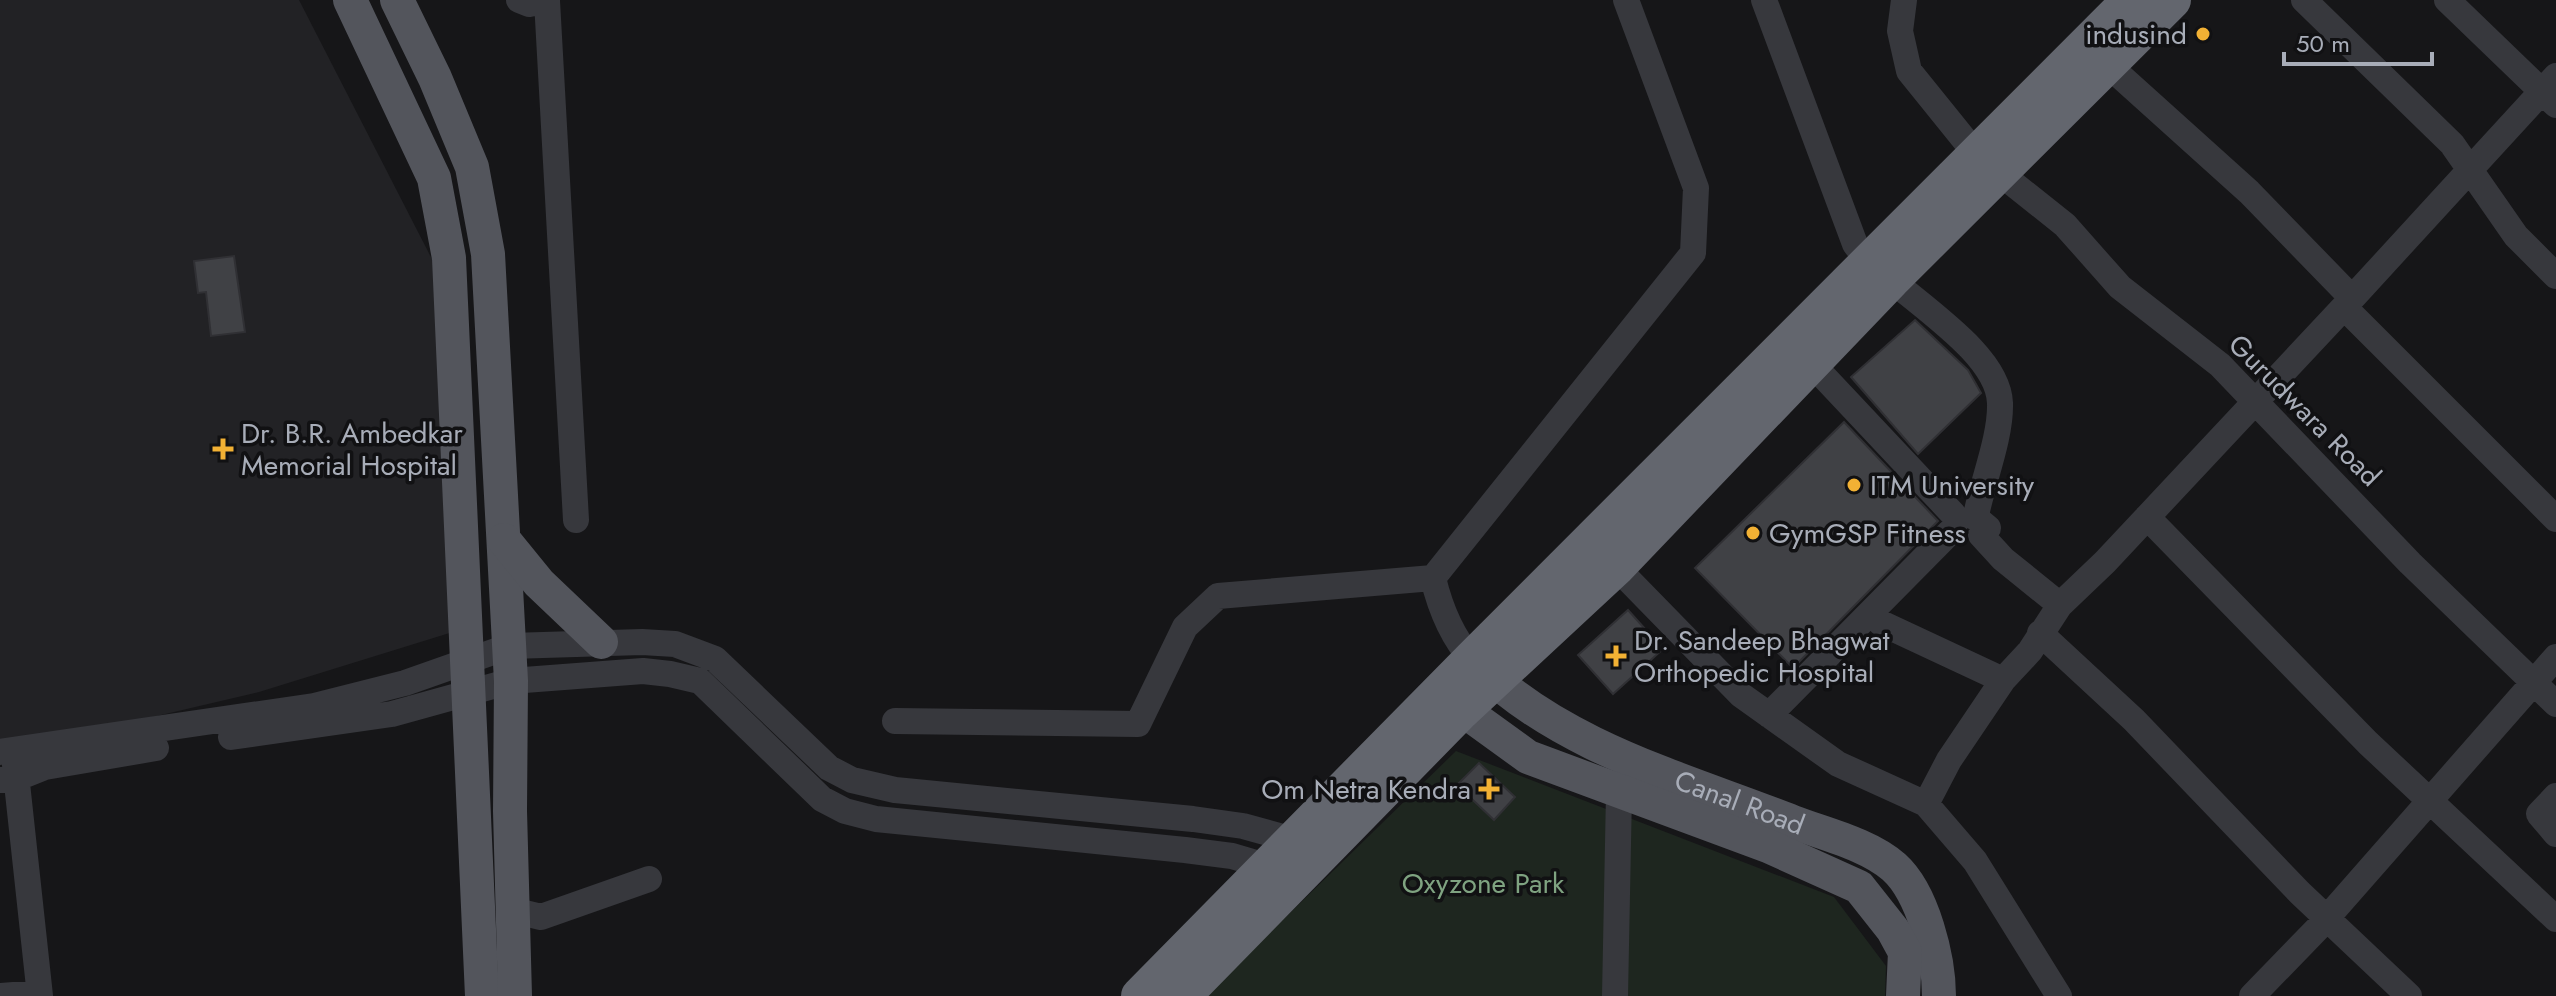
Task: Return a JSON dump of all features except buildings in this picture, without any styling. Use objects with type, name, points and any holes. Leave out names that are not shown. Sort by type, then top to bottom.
[{"type":"highway","points":[[1182,996],[1298,859],[1482,669],[1988,163],[2131,0]]},
{"type":"highway","points":[[1988,163],[2108,65],[2172,0]]},
{"type":"highway","points":[[1482,669],[1616,567],[1811,363],[1880,272]]},
{"type":"highway","points":[[1140,996],[1298,859]]},
{"type":"main road","points":[[350,0],[419,142],[441,209],[454,343],[482,996]]},
{"type":"main road","points":[[403,1],[458,127],[480,202],[488,254],[510,646],[515,996]]},
{"type":"main road","points":[[504,540],[539,583],[601,642]]},
{"type":"main road","name":"Canal Road","points":[[1482,669],[1595,746],[1836,839],[1894,867],[1908,885],[1926,925],[1939,967],[1939,996]]},
{"type":"main road","name":"Canal Road","points":[[1450,702],[1528,757],[1755,841],[1859,887],[1893,930],[1905,952],[1903,996]]},
{"type":"street","points":[[519,0],[529,4],[547,1],[576,520]]},
{"type":"street","points":[[895,721],[1138,724],[1185,627],[1218,596],[1433,578],[1693,253],[1696,188],[1626,0]]},
{"type":"street","points":[[1764,0],[1846,223],[1880,272],[1940,321],[1994,379],[2000,415],[1977,511],[1976,518],[1988,528],[1981,535],[2029,582],[2060,605]]},
{"type":"street","name":"Gurudwara Road","points":[[1904,0],[1900,31],[1909,71],[1988,163],[2065,225],[2120,287],[2220,365],[2253,402],[2306,451],[2410,563],[2481,628],[2556,704]]},
{"type":"street","points":[[2304,0],[2452,144],[2516,236],[2556,276]]},
{"type":"street","points":[[1926,804],[1949,760],[2003,680],[2030,651],[2060,605],[2551,90],[2447,0]]},
{"type":"street","points":[[2108,65],[2249,192],[2348,303],[2556,519]]},
{"type":"street","points":[[1769,715],[1956,522],[1953,514],[1811,363]]},
{"type":"street","points":[[2147,517],[2428,801],[2556,919]]},
{"type":"street","points":[[1616,567],[1741,695],[1838,764],[1926,804],[1975,861],[2059,996]]},
{"type":"street","points":[[1433,578],[1439,603],[1457,643],[1482,669]]},
{"type":"street","points":[[1881,623],[2003,680]]},
{"type":"street","points":[[2040,633],[2134,720],[2206,799],[2409,996]]},
{"type":"street","points":[[0,996],[39,994],[8,780],[7,751],[314,706],[405,683],[510,646],[601,642],[675,644],[715,659],[811,755],[829,768],[862,783],[895,790],[1193,819],[1298,859]]},
{"type":"street","points":[[2252,996],[2327,917],[2556,657]]},
{"type":"street","points":[[8,780],[45,767],[392,714],[511,681],[643,671],[700,681],[822,799],[845,811],[876,819],[1298,859]]},
{"type":"street","points":[[1615,996],[1619,793]]},
{"type":"street","points":[[2556,796],[2539,814],[2556,834]]},
{"type":"street","points":[[512,910],[541,917],[649,879]]},
{"type":"shaded area","name":"Dr. B.R. Ambedkar Memorial Hospital","points":[[0,0],[299,0],[436,267],[456,631],[259,692],[80,734],[0,742]]},
{"type":"green space","name":"Oxyzone Park","points":[[1456,751],[1834,897],[1886,966],[1885,996],[1205,996]]},
{"type":"place","name":"indusind","points":[[2203,34]]},
{"type":"place","name":"Dr. B.R. Ambedkar Memorial Hospital","points":[[223,449]]},
{"type":"place","name":"ITM University","points":[[1854,485]]},
{"type":"place","name":"GymGSP Fitness","points":[[1753,533]]},
{"type":"place","name":"Dr. Sandeep Bhagwat Orthopedic Hospital","points":[[1616,656]]},
{"type":"place","name":"Om Netra Kendra","points":[[1489,789]]}]
